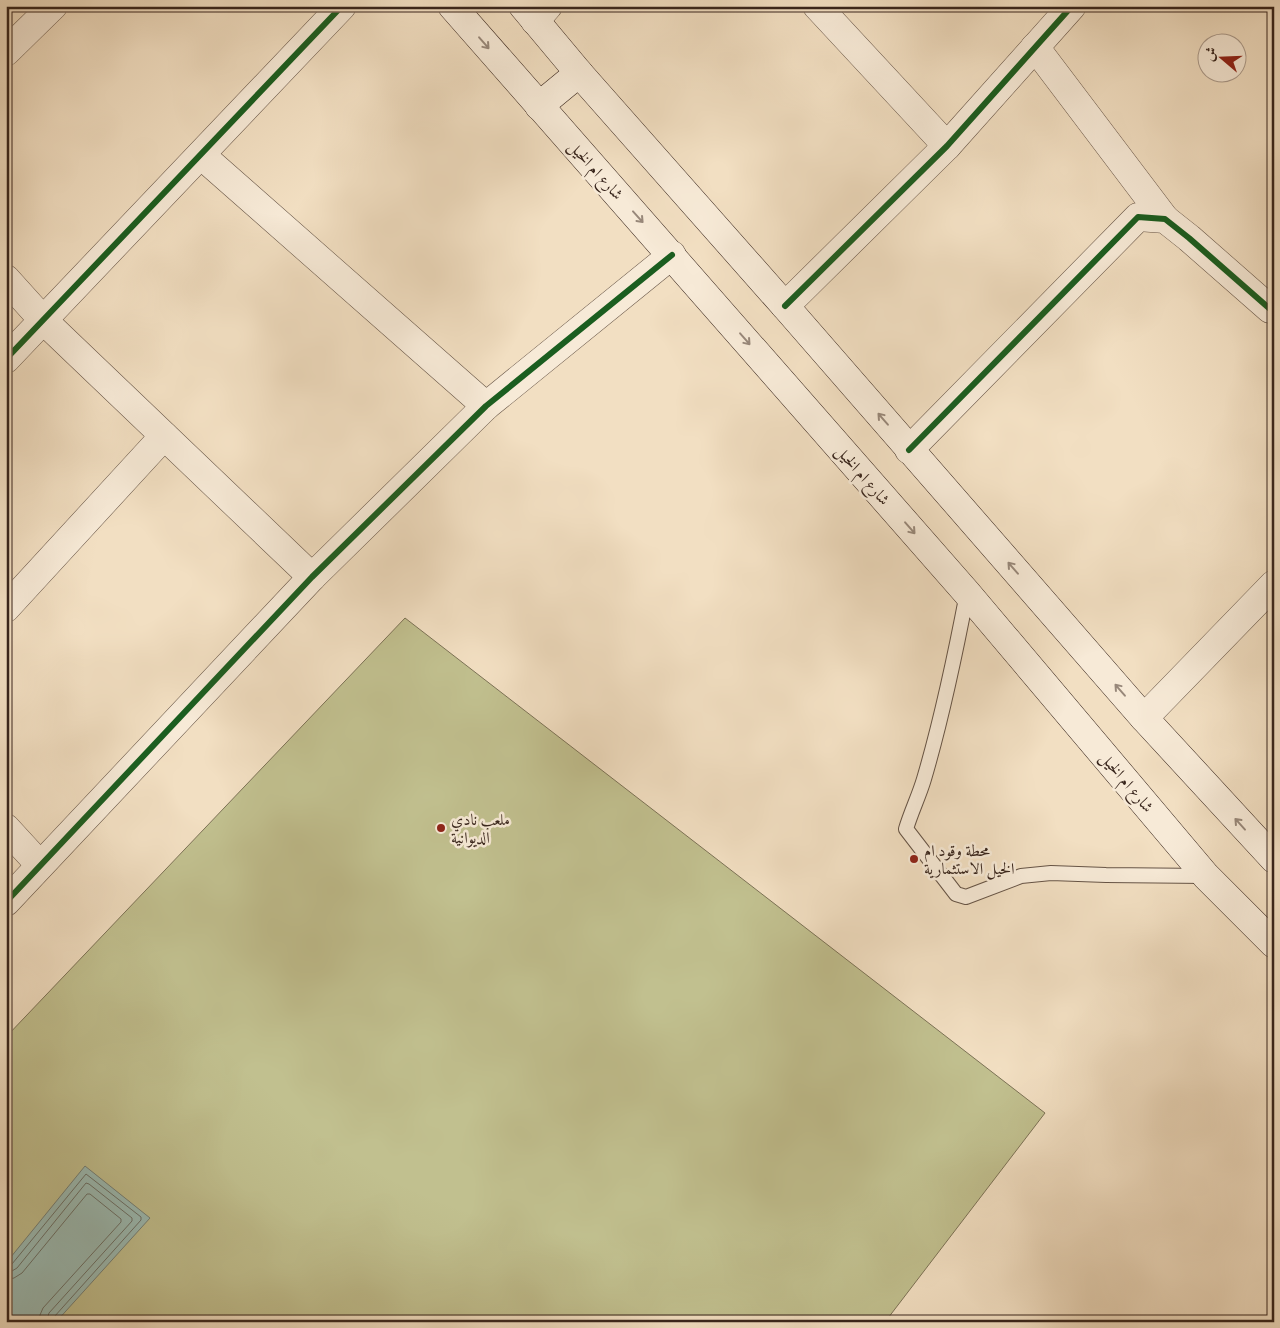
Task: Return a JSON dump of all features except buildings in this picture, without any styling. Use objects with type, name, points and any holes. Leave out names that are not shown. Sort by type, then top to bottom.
[{"type":"street","points":[[6,52],[53,6]]},
{"type":"street","points":[[6,360],[342,6]]},
{"type":"street","name":"شارع ام الخيل","points":[[452,6],[967,592],[1206,876],[1274,944]]},
{"type":"street","points":[[817,6],[948,146]]},
{"type":"street","points":[[785,306],[948,146],[1072,6]]},
{"type":"street","points":[[535,11],[579,73],[1144,718],[1274,859]]},
{"type":"street","points":[[1035,47],[1165,219],[1270,309],[1274,309]]},
{"type":"street","points":[[539,106],[579,73]]},
{"type":"street","points":[[201,155],[486,406]]},
{"type":"street","points":[[909,450],[1138,218],[1165,219]]},
{"type":"street","points":[[6,902],[312,577],[486,406],[672,256]]},
{"type":"street","points":[[6,279],[43,320],[312,577]]},
{"type":"street","points":[[6,608],[164,436]]},
{"type":"street","points":[[1144,718],[1274,584]]},
{"type":"street","points":[[6,828],[40,866]]},
{"type":"lane","points":[[967,592],[939,724],[924,781],[906,829],[956,894],[966,897],[1021,876],[1051,873],[1206,876]]},
{"type":"shaded area","name":"ملعب نادي الديوانية","points":[[405,618],[1045,1113],[885,1322],[6,1322],[6,1037]]},
{"type":"water","points":[[85,1166],[150,1218],[56,1322],[6,1322],[6,1263]]},
{"type":"cycle path","points":[[6,359],[342,6]]},
{"type":"cycle path","points":[[785,306],[947,146],[1072,6]]},
{"type":"cycle path","points":[[909,450],[1138,217],[1165,219],[1270,309],[1274,309]]},
{"type":"cycle path","points":[[6,902],[312,577],[486,406],[672,255]]},
{"type":"place","name":"ملعب نادي الديوانية","points":[[441,828]]},
{"type":"place","name":"محطة وقود ام الخيل الاستثمارية","points":[[914,859]]}]
